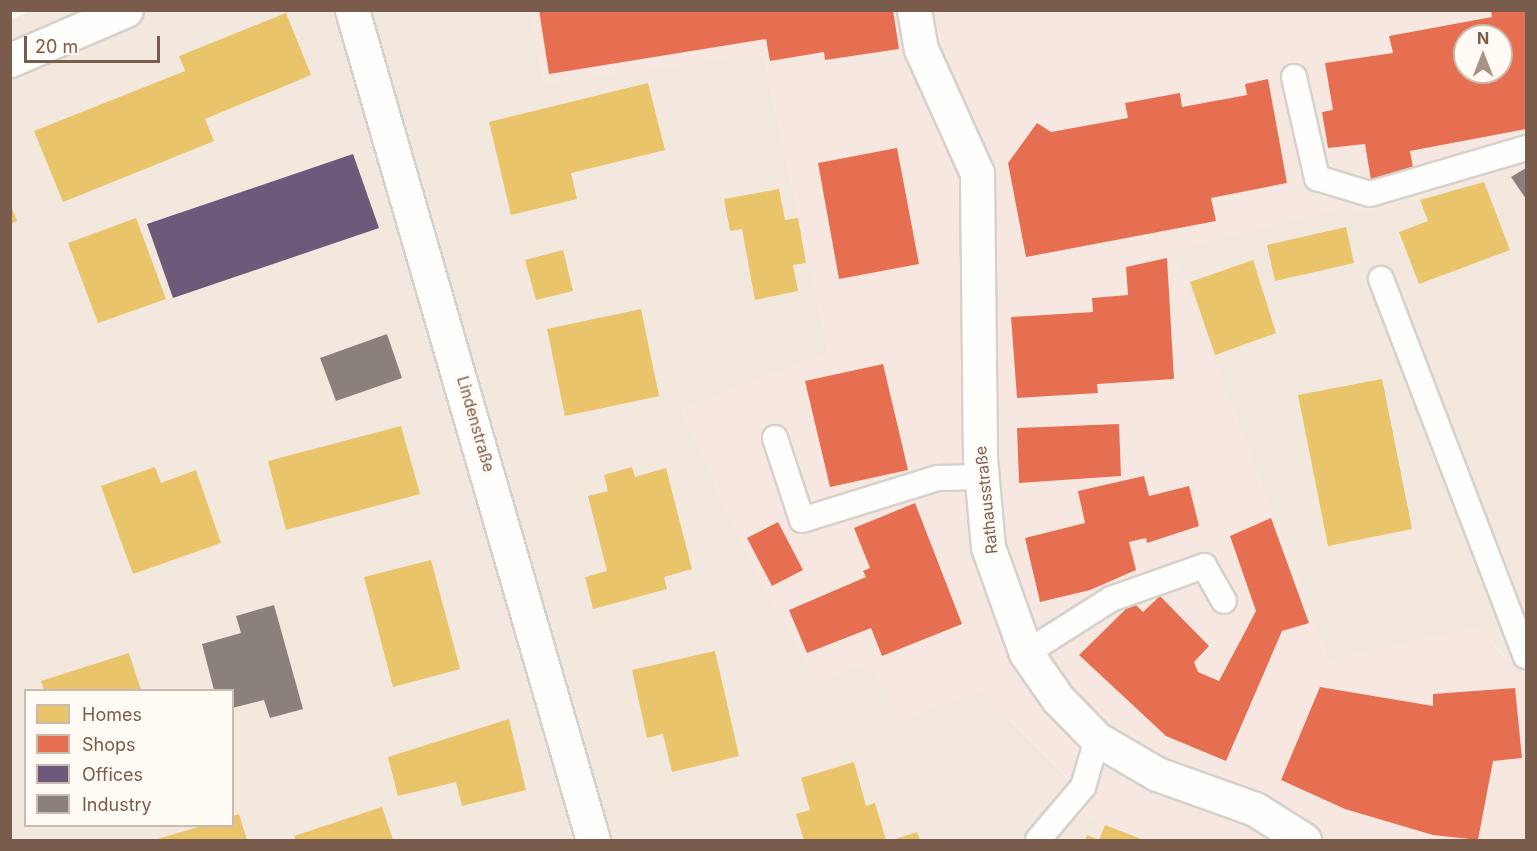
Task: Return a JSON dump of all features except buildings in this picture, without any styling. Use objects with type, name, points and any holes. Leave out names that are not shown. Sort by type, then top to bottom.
[{"type":"street","points":[[10,60],[126,10]]},
{"type":"street","name":"Lindenstraße","points":[[352,10],[593,840]]},
{"type":"street","name":"Rathausstraße","points":[[914,10],[921,49],[977,173],[982,477],[988,547],[1026,652],[1058,699],[1097,739],[1157,774],[1255,809],[1304,840]]},
{"type":"lane","points":[[1294,77],[1317,178],[1370,194],[1527,148]]},
{"type":"lane","points":[[1381,279],[1527,656]]},
{"type":"lane","points":[[775,438],[802,520],[938,478],[982,477]]},
{"type":"lane","points":[[1026,652],[1111,599],[1204,566],[1224,601]]},
{"type":"lane","points":[[1038,840],[1083,787],[1097,739]]},
{"type":"shaded area","points":[[33,10],[531,11],[544,83],[763,52],[829,353],[681,410],[758,576],[819,681],[868,662],[904,719],[980,690],[1069,780],[1086,817],[1146,840],[11,840],[10,20]]},
{"type":"shaded area","points":[[531,11],[1526,11],[1526,166],[1369,212],[1341,208],[1172,249],[1328,661],[1480,628],[1505,657],[1526,665],[1526,840],[1146,840],[1086,817],[1058,796],[1054,791],[1069,779],[980,690],[904,720],[868,662],[819,681],[758,576],[681,410],[829,353],[763,52],[544,83]]},
{"type":"shaded area","points":[[1526,166],[1526,665],[1506,657],[1480,628],[1328,661],[1172,249],[1341,208],[1369,211]]}]
